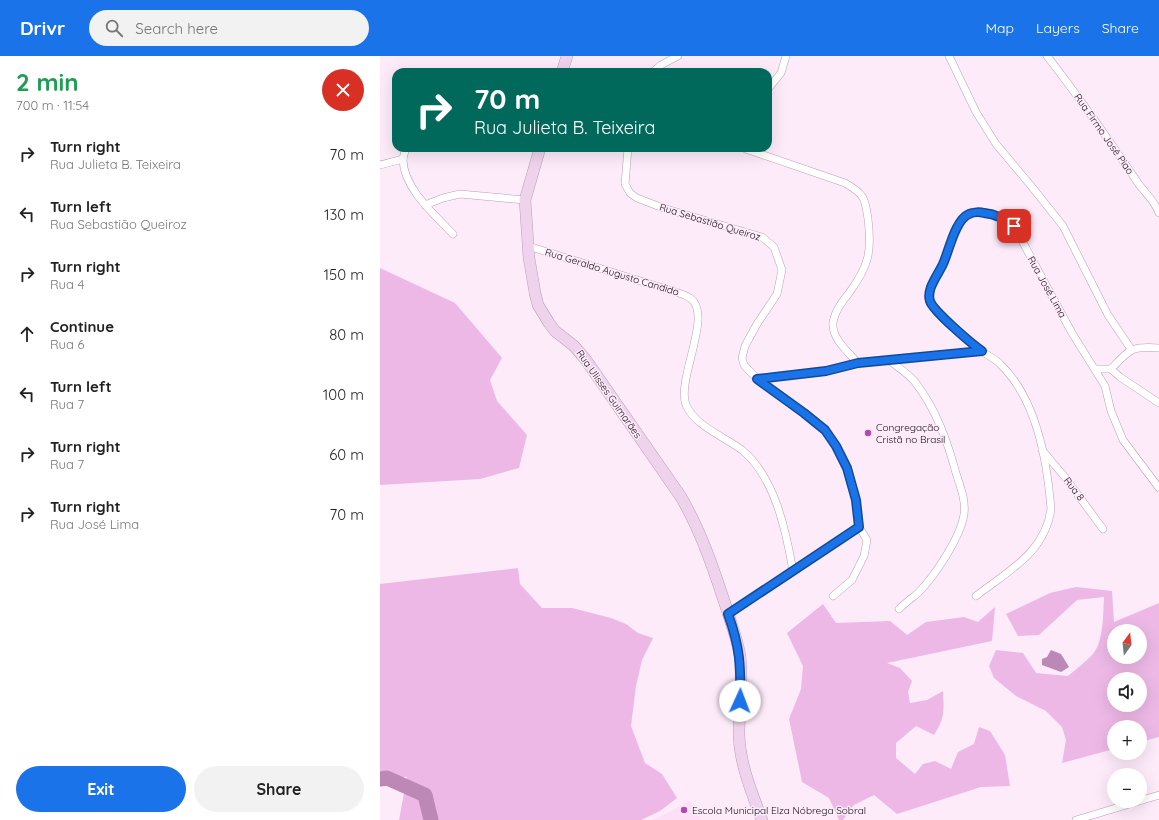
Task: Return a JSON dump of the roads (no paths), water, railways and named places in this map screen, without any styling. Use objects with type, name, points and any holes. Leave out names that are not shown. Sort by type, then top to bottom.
[{"type":"main road","points":[[563,68],[567,56]]},
{"type":"main road","name":"Rua Ulisses Guimarães","points":[[539,152],[525,200],[530,266],[535,293],[542,313],[555,330],[574,346],[586,360],[681,497],[700,536],[735,633],[740,657],[741,674],[739,736],[741,752],[745,773],[762,820]]},
{"type":"street","points":[[658,68],[678,56]]},
{"type":"street","points":[[949,56],[976,112],[996,144],[1063,226],[1108,315],[1131,349]]},
{"type":"street","name":"Rua Firmo José Piao","points":[[1047,56],[1096,122],[1139,185],[1151,198],[1159,213]]},
{"type":"street","points":[[772,84],[781,72],[785,57]]},
{"type":"street","points":[[405,152],[403,159],[405,174],[412,187],[425,205],[453,234]]},
{"type":"street","name":"Rua Sebastião Queiroz","points":[[628,152],[625,184],[630,193],[637,198],[663,208],[762,237],[774,247],[782,270],[777,294],[757,324],[745,346],[742,358],[744,365],[757,379],[788,400],[825,430],[836,446],[847,468],[856,500],[859,527],[867,540],[864,556],[852,580],[833,596]]},
{"type":"street","points":[[755,152],[844,183],[859,191],[866,205],[870,235],[868,258],[853,286],[840,304],[833,323],[838,341],[858,363]]},
{"type":"street","points":[[380,165],[403,159]]},
{"type":"street","points":[[425,205],[443,198],[460,194],[525,200]]},
{"type":"street","name":"Rua José Lima","points":[[982,351],[967,340],[937,311],[930,302],[929,294],[960,222],[968,214],[979,212],[992,213],[1014,226],[1072,333],[1105,386],[1111,411],[1123,440],[1159,488]]},
{"type":"street","name":"Rua Geraldo Augusto Candido","points":[[528,246],[691,298],[696,306],[699,318],[685,381],[684,397],[687,407],[693,416],[709,429],[751,458],[761,471],[771,490],[780,515],[788,543],[793,571]]},
{"type":"street","points":[[1111,369],[1131,349],[1159,348]]},
{"type":"street","points":[[757,379],[826,371],[858,363],[982,351],[1000,363],[1021,390],[1035,422],[1042,450],[1051,509],[1050,518],[1043,537],[1026,557],[976,596]]},
{"type":"street","points":[[889,360],[913,380],[938,418],[964,498],[964,514],[950,549],[919,592],[899,609]]},
{"type":"street","points":[[1095,369],[1111,369],[1120,377],[1159,403]]},
{"type":"street","name":"Rua 8","points":[[1042,450],[1064,476],[1103,529]]},
{"type":"street","points":[[728,614],[859,527]]},
{"type":"street","points":[[1076,820],[1095,818],[1159,795]]},
{"type":"waterway","points":[[380,779],[387,778],[425,795],[431,820]]},
{"type":"place","name":"Congregação Cristã no Brasil","points":[[868,433]]},
{"type":"place","name":"Escola Municipal Elza Nóbrega Sobral","points":[[684,810]]}]
